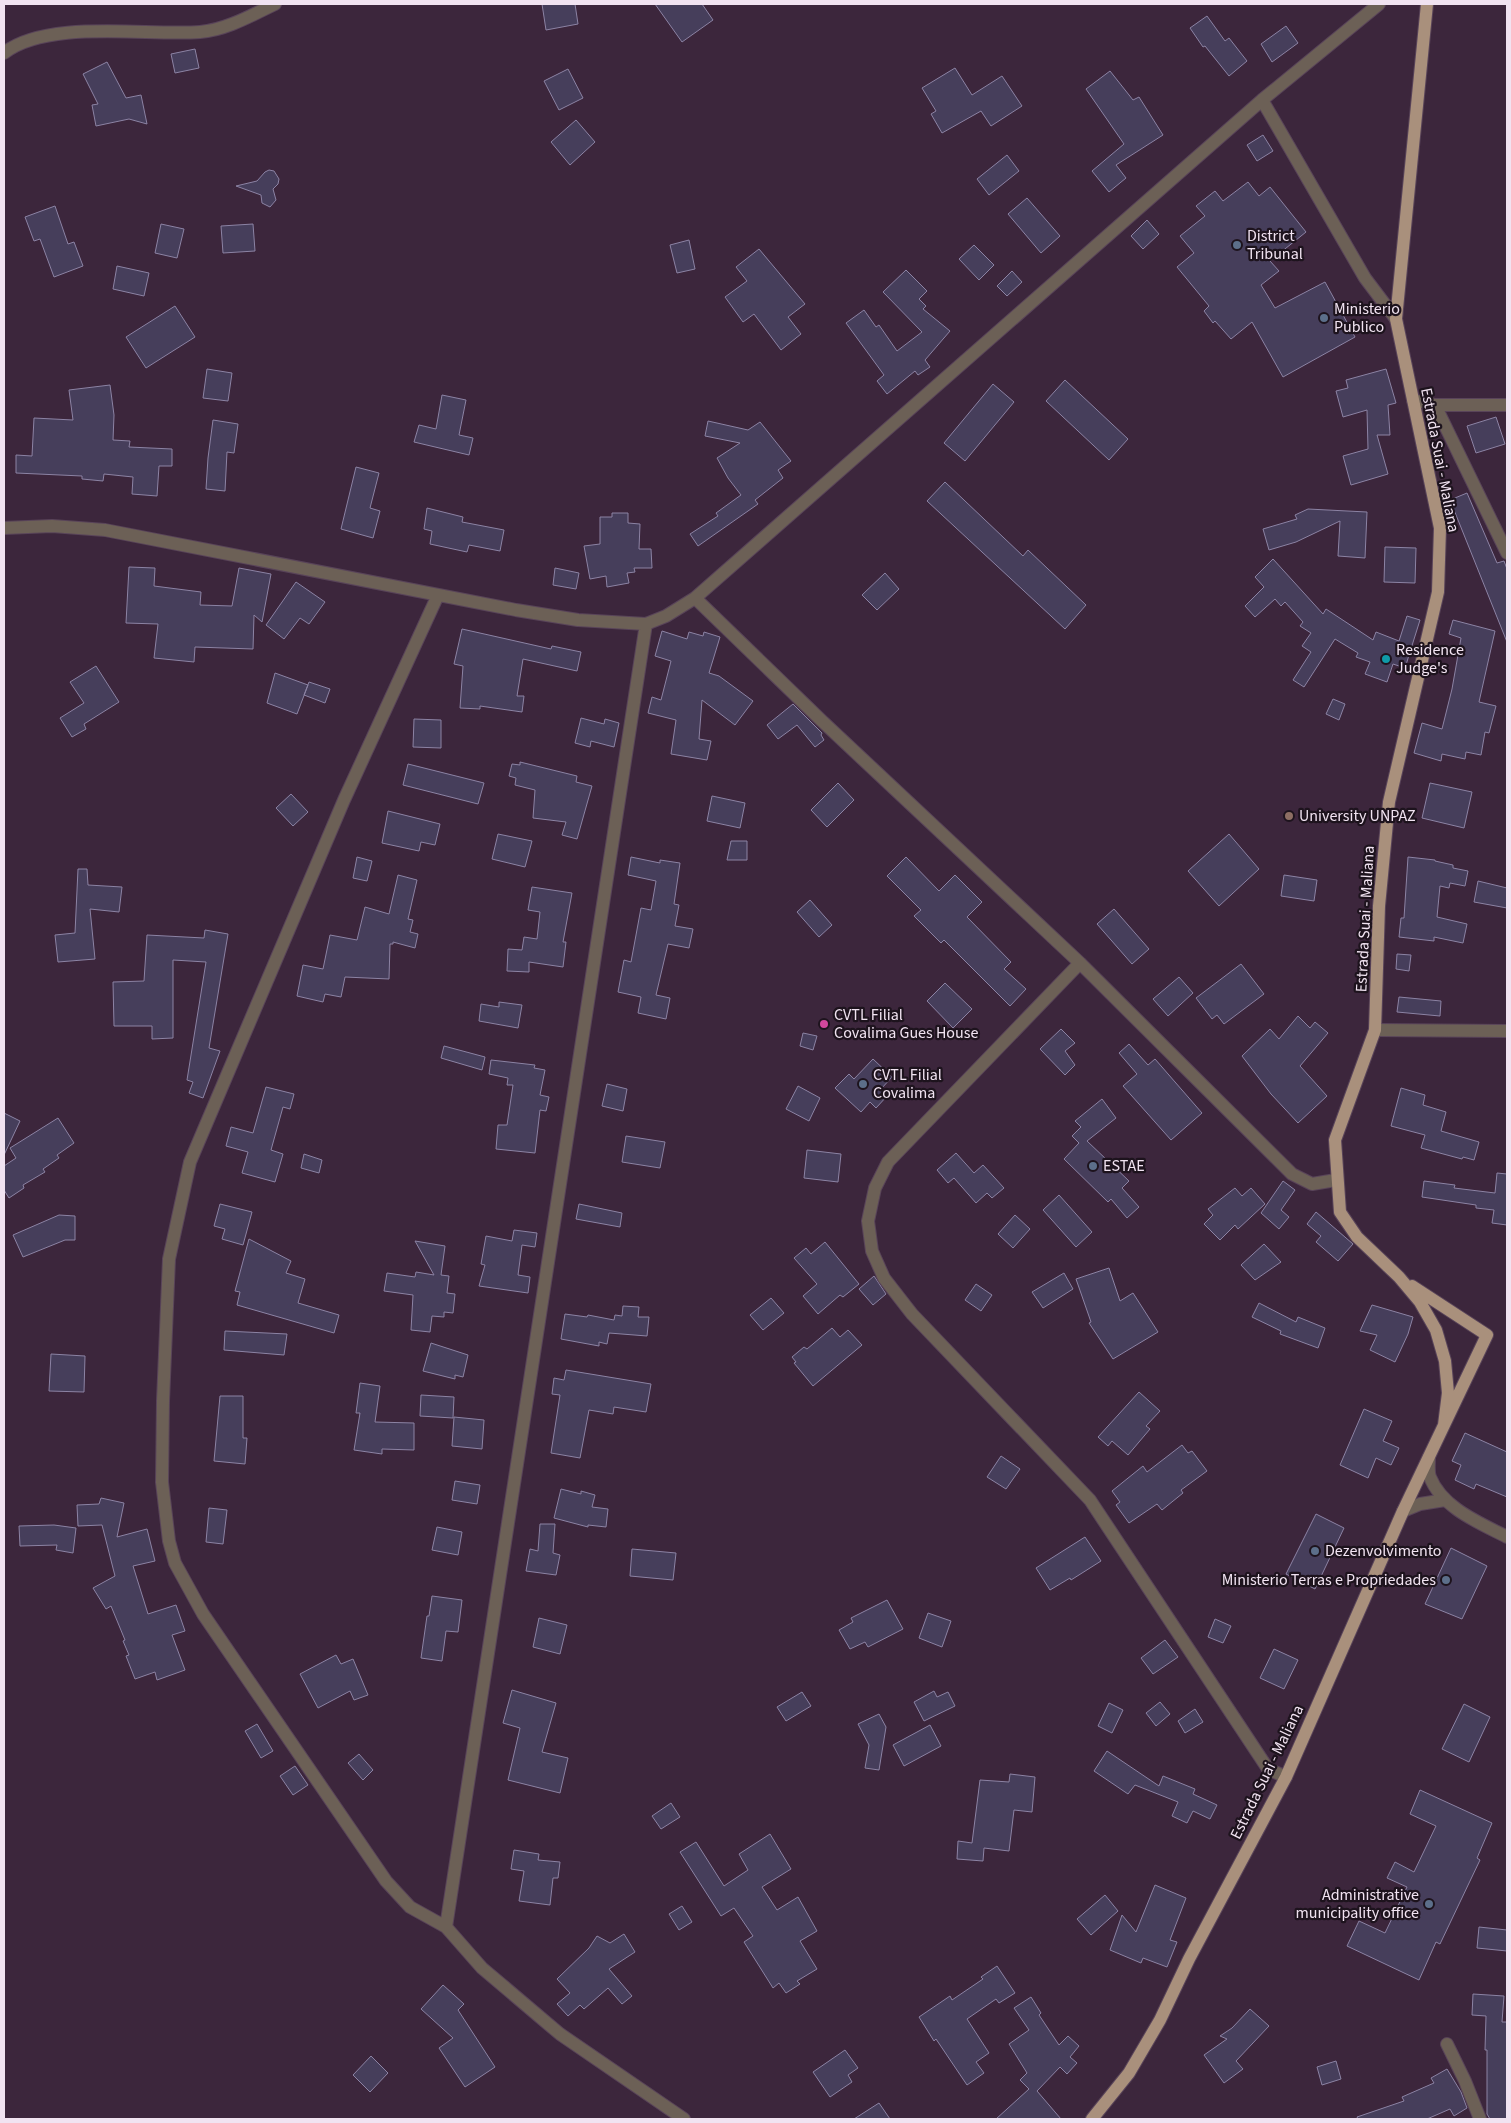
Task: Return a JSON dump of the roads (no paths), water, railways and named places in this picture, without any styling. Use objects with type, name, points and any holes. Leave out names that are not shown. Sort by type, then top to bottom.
[{"type":"main road","name":"Estrada Suai - Maliana","points":[[1427,4],[1396,319],[1440,528],[1438,592],[1389,802],[1379,906],[1375,1030],[1335,1140],[1336,1180],[1340,1212],[1357,1237],[1399,1278],[1420,1302],[1436,1330],[1445,1361],[1448,1393],[1444,1425]]},
{"type":"main road","name":"Estrada Suai - Maliana","points":[[1092,2119],[1129,2073],[1160,2020],[1189,1959],[1286,1777],[1403,1511],[1487,1335],[1399,1278]]},
{"type":"street","points":[[4,53],[12,47],[35,38],[84,32],[201,32],[231,24],[275,4]]},
{"type":"street","points":[[4,528],[52,526],[106,530],[438,595],[578,620],[646,624],[666,616],[695,598],[1262,100],[1379,4]]},
{"type":"street","points":[[1262,100],[1365,278],[1396,319]]},
{"type":"street","points":[[1412,400],[1435,405],[1507,405]]},
{"type":"street","points":[[1435,405],[1507,554]]},
{"type":"street","points":[[438,595],[344,800],[190,1162],[169,1259],[162,1482],[169,1541],[175,1563],[203,1614],[386,1881],[410,1907],[446,1927],[482,1968],[560,2034],[684,2119]]},
{"type":"street","points":[[695,598],[1080,962],[1292,1174],[1312,1184],[1336,1180]]},
{"type":"street","points":[[446,1927],[646,624]]},
{"type":"street","points":[[1080,962],[888,1162],[875,1188],[868,1221],[872,1251],[884,1278],[912,1314],[1090,1500],[1268,1769],[1286,1777]]},
{"type":"street","points":[[1375,1030],[1507,1032]]},
{"type":"street","points":[[1429,1457],[1430,1477],[1445,1500],[1462,1514],[1507,1537]]},
{"type":"street","points":[[1403,1511],[1420,1504],[1445,1500]]},
{"type":"street","points":[[1447,2044],[1465,2081],[1480,2119]]},
{"type":"place","name":"District Tribunal","points":[[1237,245]]},
{"type":"place","name":"Ministerio Publico","points":[[1324,318]]},
{"type":"place","name":"Residence Judge's","points":[[1386,659]]},
{"type":"place","name":"University UNPAZ","points":[[1289,816]]},
{"type":"place","name":"CVTL Filial Covalima Gues House","points":[[824,1024]]},
{"type":"place","name":"CVTL Filial Covalima","points":[[863,1084]]},
{"type":"place","name":"ESTAE","points":[[1093,1166]]},
{"type":"place","name":"Dezenvolvimento","points":[[1315,1551]]},
{"type":"place","name":"Ministerio Terras e Propriedades","points":[[1446,1580]]},
{"type":"place","name":"Administrative municipality office","points":[[1429,1904]]}]
